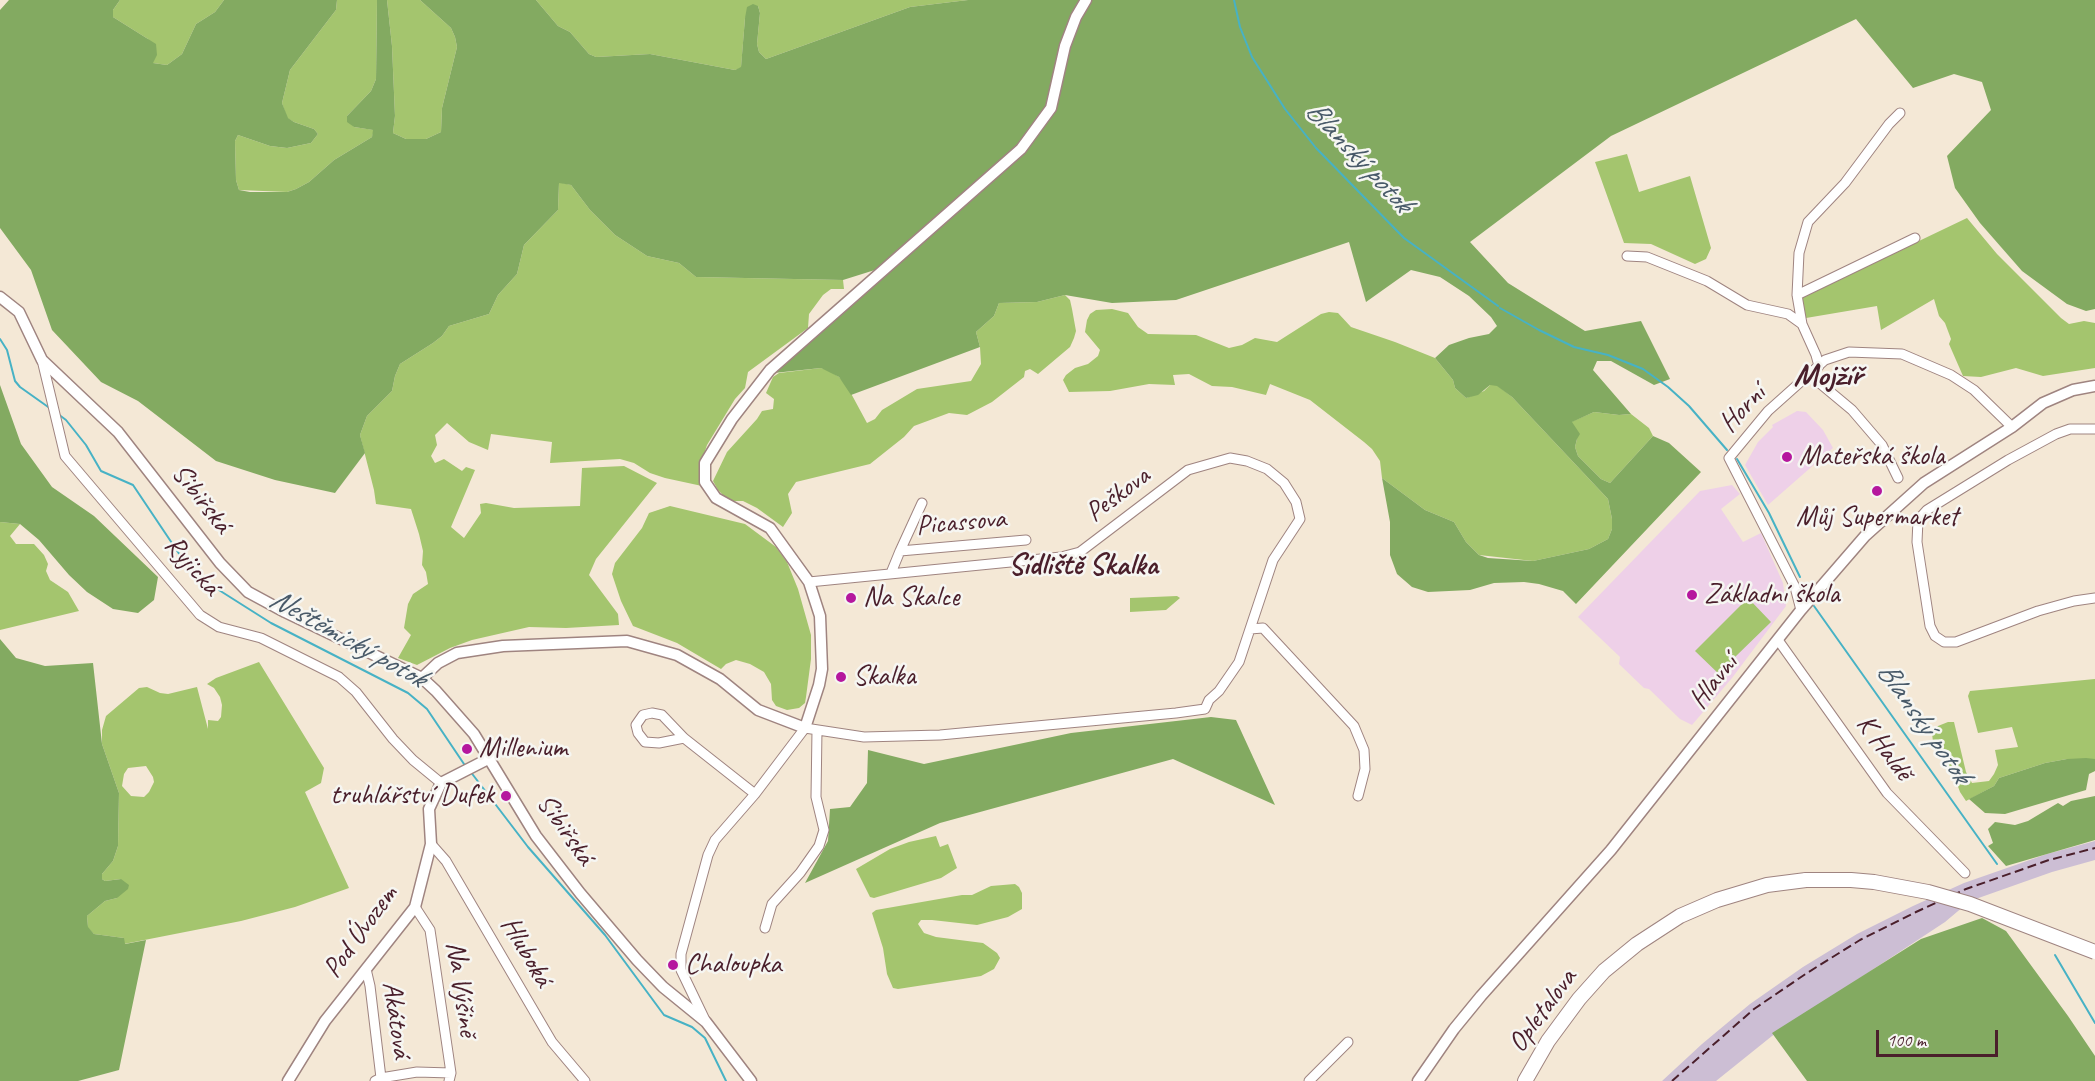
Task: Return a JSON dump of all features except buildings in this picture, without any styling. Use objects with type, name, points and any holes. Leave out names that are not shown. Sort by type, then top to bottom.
[{"type":"main road","name":"Opletalova","points":[[1525,1081],[1568,1012],[1604,971],[1637,944],[1696,908],[1745,890],[1767,885],[1806,880],[1851,879],[1928,892],[1970,903],[2095,952]]},
{"type":"street","points":[[706,1022],[681,970],[681,954],[684,936],[708,855],[715,840],[755,794],[805,728],[822,669],[820,616],[809,582],[770,528],[716,498],[705,482],[705,464],[732,419],[770,370],[1021,149],[1051,108],[1065,46],[1076,17],[1086,0]]},
{"type":"street","points":[[1819,366],[1802,324],[1797,295],[1801,241],[1808,222],[1845,183],[1888,124],[1900,113]]},
{"type":"street","points":[[1797,295],[1915,238]]},
{"type":"street","points":[[1627,256],[1647,257],[1665,263],[1707,281],[1747,305],[1788,314],[1802,324]]},
{"type":"street","name":"Ryjická","points":[[0,297],[19,312],[42,360],[65,456],[200,615],[219,627],[261,638],[339,677],[356,692],[393,739],[413,760],[441,783]]},
{"type":"street","points":[[1898,478],[1882,446],[1852,410],[1810,375],[1826,360],[1849,352],[1902,354],[1951,375],[1974,390],[2012,427]]},
{"type":"street","name":"Sibiřská","points":[[42,360],[118,432],[220,563],[248,592],[422,678],[474,734],[536,836],[580,893],[663,987],[706,1022],[751,1081]]},
{"type":"street","name":"Horní","points":[[1801,610],[1795,587],[1729,458],[1768,411],[1810,375]]},
{"type":"street","name":"Hlavní","points":[[1418,1081],[1481,996],[1611,850],[1845,557],[1900,503],[1942,471],[2053,398],[2073,390],[2095,386]]},
{"type":"street","points":[[2095,429],[2070,429],[2056,434],[2008,460],[1927,510],[1918,520],[1917,542],[1930,626],[1935,636],[1944,642],[1956,642],[2038,611],[2095,598]]},
{"type":"street","name":"Peškova","points":[[805,728],[864,737],[940,735],[1176,714],[1205,709],[1209,700],[1220,691],[1239,662],[1273,560],[1300,519],[1296,502],[1284,483],[1267,469],[1247,461],[1230,458],[1188,470],[1080,552],[1061,557],[809,582]]},
{"type":"street","name":"Picassova","points":[[891,573],[922,503]]},
{"type":"street","name":"Picassova","points":[[900,551],[1026,540]]},
{"type":"street","points":[[1250,629],[1263,628],[1354,726],[1364,750],[1365,769],[1358,796]]},
{"type":"street","name":"K Haldě","points":[[1778,640],[1887,793],[1965,873]]},
{"type":"street","points":[[422,678],[438,663],[457,653],[503,646],[627,641],[677,655],[720,679],[758,710],[805,728]]},
{"type":"street","points":[[684,738],[645,742],[638,733],[636,725],[643,715],[652,712],[662,715],[684,738],[755,794]]},
{"type":"street","points":[[765,928],[772,904],[800,873],[819,846],[824,830],[816,797],[817,730]]},
{"type":"street","points":[[441,783],[490,758]]},
{"type":"street","name":"Pod Úvozem","points":[[288,1081],[325,1021],[415,908],[431,844],[429,809],[441,783]]},
{"type":"street","name":"Hluboká","points":[[431,844],[446,861],[552,1042],[585,1081]]},
{"type":"street","name":"Na Výšině","points":[[415,908],[430,930],[450,1077]]},
{"type":"street","name":"Akátová","points":[[366,969],[370,986],[378,1080]]},
{"type":"street","points":[[1309,1081],[1348,1042]]},
{"type":"street","points":[[378,1080],[417,1072],[450,1077]]},
{"type":"shaded area","name":"Mateřská škola","points":[[1797,411],[1806,412],[1823,430],[1833,448],[1768,505],[1745,465],[1758,442],[1773,427],[1772,425]]},
{"type":"shaded area","name":"Základní škola","points":[[1732,485],[1740,494],[1721,509],[1743,542],[1761,533],[1783,583],[1786,606],[1732,678],[1692,725],[1680,719],[1649,689],[1644,688],[1619,664],[1620,657],[1578,617],[1700,491]]},
{"type":"shaded area","points":[[2095,841],[2095,860],[2052,872],[1970,901],[1945,922],[1772,1036],[1716,1081],[1662,1081],[1750,1004],[1803,967],[1857,934],[1964,883],[2047,854]]},
{"type":"green space","points":[[9,0],[120,0],[113,10],[113,17],[156,44],[157,55],[153,63],[167,65],[182,54],[196,24],[215,12],[224,0],[337,0],[336,10],[290,70],[282,103],[288,118],[314,129],[318,134],[311,143],[287,148],[270,146],[238,135],[235,141],[236,180],[239,190],[287,192],[309,182],[334,160],[372,137],[373,130],[354,127],[347,122],[347,116],[371,91],[376,79],[377,0],[387,0],[392,46],[395,116],[393,133],[406,139],[426,139],[441,132],[442,108],[457,47],[451,28],[420,0],[536,0],[558,26],[570,32],[589,54],[596,57],[650,54],[735,70],[741,67],[747,7],[753,4],[758,6],[760,13],[757,44],[759,52],[766,59],[910,7],[968,0],[1081,0],[1047,106],[1018,145],[878,269],[843,280],[696,277],[679,263],[647,256],[615,235],[590,210],[571,185],[559,183],[558,210],[524,245],[517,274],[498,295],[489,314],[449,326],[433,343],[400,364],[392,391],[367,416],[360,435],[365,453],[335,493],[275,480],[216,461],[138,401],[101,382],[52,330],[31,270],[0,228],[0,10]]},
{"type":"green space","points":[[120,0],[224,0],[215,12],[196,24],[182,54],[167,65],[153,63],[148,39],[113,17],[113,10]]},
{"type":"green space","points":[[337,0],[377,0],[376,79],[371,91],[347,116],[354,127],[374,130],[372,137],[334,160],[309,182],[296,189],[287,192],[239,190],[236,180],[235,141],[238,135],[270,146],[287,148],[311,143],[318,134],[314,129],[287,118],[282,103],[290,70],[336,10]]},
{"type":"green space","points":[[387,0],[420,0],[451,28],[455,37],[457,47],[442,108],[441,132],[426,139],[406,139],[393,133],[395,116],[392,46]]},
{"type":"green space","points":[[536,0],[968,0],[910,7],[766,59],[759,52],[757,44],[760,13],[758,6],[745,18],[741,68],[735,70],[650,54],[596,57],[589,54],[570,32],[558,26]]},
{"type":"green space","points":[[1092,0],[2095,0],[2095,309],[2086,311],[2067,304],[2022,271],[1980,223],[1955,188],[1947,156],[1991,110],[1982,82],[1954,74],[1913,88],[1856,19],[1611,136],[1470,242],[1508,283],[1585,331],[1641,321],[1670,379],[1654,385],[1611,361],[1597,361],[1593,370],[1631,414],[1594,412],[1572,422],[1580,434],[1575,447],[1578,456],[1601,479],[1610,483],[1653,436],[1669,443],[1701,472],[1576,604],[1563,591],[1539,584],[1494,583],[1470,590],[1428,592],[1412,587],[1397,574],[1390,555],[1390,522],[1382,478],[1425,510],[1454,522],[1466,542],[1479,555],[1488,558],[1533,561],[1589,549],[1608,539],[1612,529],[1612,519],[1608,499],[1512,397],[1497,386],[1490,385],[1478,395],[1466,398],[1455,388],[1453,380],[1435,358],[1449,345],[1489,334],[1497,326],[1491,317],[1469,296],[1440,277],[1411,270],[1366,302],[1349,242],[1176,300],[1112,303],[1065,295],[1037,302],[999,303],[994,316],[976,332],[980,347],[851,395],[839,377],[821,368],[774,373],[1025,152],[1056,110],[1070,47],[1080,19]]},
{"type":"green space","points":[[1627,154],[1639,192],[1690,176],[1711,248],[1706,259],[1695,264],[1651,244],[1624,243],[1595,162]]},
{"type":"green space","points":[[559,182],[571,185],[590,210],[615,235],[647,256],[679,263],[696,277],[843,280],[844,289],[831,289],[823,295],[809,314],[808,328],[748,372],[745,388],[735,399],[707,445],[700,466],[702,486],[665,478],[620,459],[550,463],[552,442],[491,434],[488,450],[469,442],[447,423],[435,435],[437,445],[431,456],[435,463],[444,459],[462,471],[466,467],[475,470],[451,527],[464,538],[481,513],[480,504],[514,508],[580,506],[582,468],[624,466],[657,483],[596,559],[589,575],[618,614],[619,625],[566,628],[529,627],[472,640],[450,648],[417,665],[398,658],[411,635],[404,628],[408,604],[413,594],[428,584],[422,565],[423,551],[419,534],[411,509],[376,504],[360,435],[367,416],[392,391],[400,364],[433,343],[449,326],[489,314],[498,295],[517,274],[524,245],[558,210]]},
{"type":"green space","points":[[1967,218],[1997,254],[2061,318],[2069,324],[2084,321],[2095,323],[2095,368],[2043,376],[2016,368],[1981,377],[1963,376],[1949,344],[1951,339],[1945,323],[1939,316],[1934,299],[1881,330],[1877,306],[1806,318],[1800,303],[1804,296]]},
{"type":"green space","points":[[1065,295],[1070,300],[1072,309],[1076,331],[1074,338],[1070,347],[1038,374],[1030,369],[1025,371],[1024,377],[992,402],[967,415],[949,413],[914,426],[870,464],[796,482],[788,494],[792,513],[783,527],[743,501],[729,501],[713,481],[727,452],[762,411],[773,409],[774,399],[766,393],[773,377],[779,373],[821,368],[828,370],[847,386],[867,423],[875,419],[882,410],[917,389],[971,381],[981,364],[976,332],[994,316],[999,303],[1037,302]]},
{"type":"green space","points":[[1112,309],[1128,313],[1138,327],[1148,334],[1196,335],[1229,348],[1242,345],[1255,338],[1277,342],[1321,314],[1338,313],[1351,327],[1435,358],[1453,380],[1455,388],[1466,398],[1484,391],[1490,385],[1497,385],[1512,397],[1608,499],[1612,529],[1608,539],[1589,549],[1533,561],[1479,555],[1466,542],[1454,522],[1425,510],[1382,478],[1380,461],[1364,442],[1310,400],[1270,384],[1266,395],[1232,387],[1212,386],[1189,374],[1173,375],[1175,385],[1149,384],[1110,391],[1069,392],[1063,380],[1066,375],[1075,368],[1088,364],[1098,356],[1100,350],[1085,332],[1090,314],[1096,310]]},
{"type":"green space","points":[[0,385],[21,444],[52,487],[94,516],[158,577],[154,600],[138,613],[113,609],[87,592],[39,540],[20,524],[0,522]]},
{"type":"green space","points":[[1594,412],[1631,414],[1649,428],[1653,436],[1610,483],[1601,479],[1578,456],[1575,447],[1577,439],[1571,422]]},
{"type":"green space","points":[[670,506],[745,524],[776,547],[787,562],[798,589],[811,635],[811,659],[806,697],[805,703],[799,708],[787,710],[776,706],[772,700],[771,684],[764,672],[750,664],[736,660],[721,669],[677,643],[633,626],[612,574],[615,563],[642,528],[649,513]]},
{"type":"green space","points":[[0,522],[20,524],[10,536],[16,544],[34,544],[44,555],[48,564],[46,571],[50,580],[68,592],[79,611],[0,630]]},
{"type":"green space","points":[[1177,596],[1180,598],[1166,610],[1130,612],[1130,598]]},
{"type":"green space","points":[[1748,598],[1771,622],[1734,658],[1737,662],[1722,677],[1695,651]]},
{"type":"green space","points":[[0,639],[16,658],[45,666],[93,663],[102,744],[119,793],[118,846],[113,861],[102,874],[102,879],[105,881],[121,879],[129,885],[128,889],[117,898],[105,901],[87,916],[88,927],[94,934],[124,938],[125,944],[146,940],[119,1070],[78,1081],[0,1081]]},
{"type":"green space","points":[[259,662],[324,768],[321,783],[305,792],[349,888],[295,907],[241,921],[124,944],[124,938],[94,934],[88,928],[87,916],[105,901],[117,898],[121,879],[105,881],[102,879],[102,874],[113,861],[118,846],[119,793],[102,744],[102,730],[106,716],[139,688],[147,687],[168,694],[197,687],[208,729],[208,720],[218,721],[221,717],[220,697],[214,688],[207,684],[216,678]],"holes":[[[146,766],[154,782],[144,797],[131,796],[122,786],[124,774],[128,768]]]},
{"type":"green space","points":[[2095,679],[2095,759],[2067,759],[2045,763],[1999,778],[1994,786],[1966,801],[1953,773],[1933,742],[1932,733],[1938,726],[1954,722],[1966,772],[1972,783],[1989,781],[1994,774],[1998,765],[1995,750],[2018,747],[2012,727],[1978,733],[1968,696],[1970,691]]},
{"type":"green space","points":[[1211,717],[1236,720],[1275,805],[1173,759],[940,823],[805,883],[828,841],[830,809],[850,807],[867,783],[868,750],[924,764],[1071,733]]},
{"type":"green space","points":[[2095,759],[2095,771],[2089,774],[2086,790],[2005,814],[1985,813],[1969,799],[1994,786],[1999,778],[2045,763]]},
{"type":"green space","points":[[2095,796],[2095,840],[2006,866],[1988,846],[1993,843],[1988,829],[1995,822],[2015,825],[2028,821],[2058,803],[2063,806],[2071,801]]},
{"type":"green space","points":[[936,836],[940,847],[948,844],[957,868],[941,878],[874,898],[870,897],[856,869],[890,849]]},
{"type":"green space","points":[[1015,884],[1022,893],[1022,909],[1008,917],[977,925],[932,920],[921,920],[918,924],[924,933],[936,937],[983,943],[1000,958],[994,969],[981,976],[893,988],[887,974],[883,948],[872,913],[876,910],[972,895],[991,886]]},
{"type":"green space","points":[[1982,918],[2006,931],[2068,1016],[2095,1056],[2095,1081],[1807,1081],[1772,1033],[1921,939]]},
{"type":"waterway","name":"Blanský potok","points":[[1234,0],[1240,27],[1252,57],[1285,109],[1316,148],[1404,238],[1498,306]]},
{"type":"waterway","name":"Blanský potok","points":[[1500,308],[1574,347],[1608,355],[1643,369],[1689,406],[1727,450]]},
{"type":"waterway","name":"Neštěmický potok","points":[[0,339],[7,350],[15,381],[51,409]]},
{"type":"waterway","name":"Neštěmický potok","points":[[58,414],[66,420],[86,445],[101,471],[133,485],[192,573],[271,623],[408,693],[427,709],[466,767]]},
{"type":"waterway","name":"Blanský potok","points":[[1737,459],[1769,513],[1800,577]]},
{"type":"waterway","name":"Blanský potok","points":[[1814,606],[1997,864]]},
{"type":"waterway","name":"Neštěmický potok","points":[[470,771],[528,847],[605,935],[664,1015],[692,1027],[705,1038],[726,1081]]},
{"type":"waterway","name":"Blanský potok","points":[[2055,955],[2095,1023]]},
{"type":"railway","points":[[1672,1081],[1754,1009],[1860,940],[1966,889],[2049,860],[2095,848]]},
{"type":"place","name":"Mateřská škola","points":[[1787,457]]},
{"type":"place","name":"Můj Supermarket","points":[[1877,491]]},
{"type":"place","name":"Základní škola","points":[[1692,595]]},
{"type":"place","name":"Na Skalce","points":[[851,598]]},
{"type":"place","name":"Skalka","points":[[841,677]]},
{"type":"place","name":"Millenium","points":[[467,749]]},
{"type":"place","name":"truhlářství Dufek","points":[[506,796]]},
{"type":"place","name":"Chaloupka","points":[[673,965]]},
{"type":"district","name":"Mojžíř","points":[[1828,377]]},
{"type":"district","name":"Sídliště Skalka","points":[[1083,566]]}]
